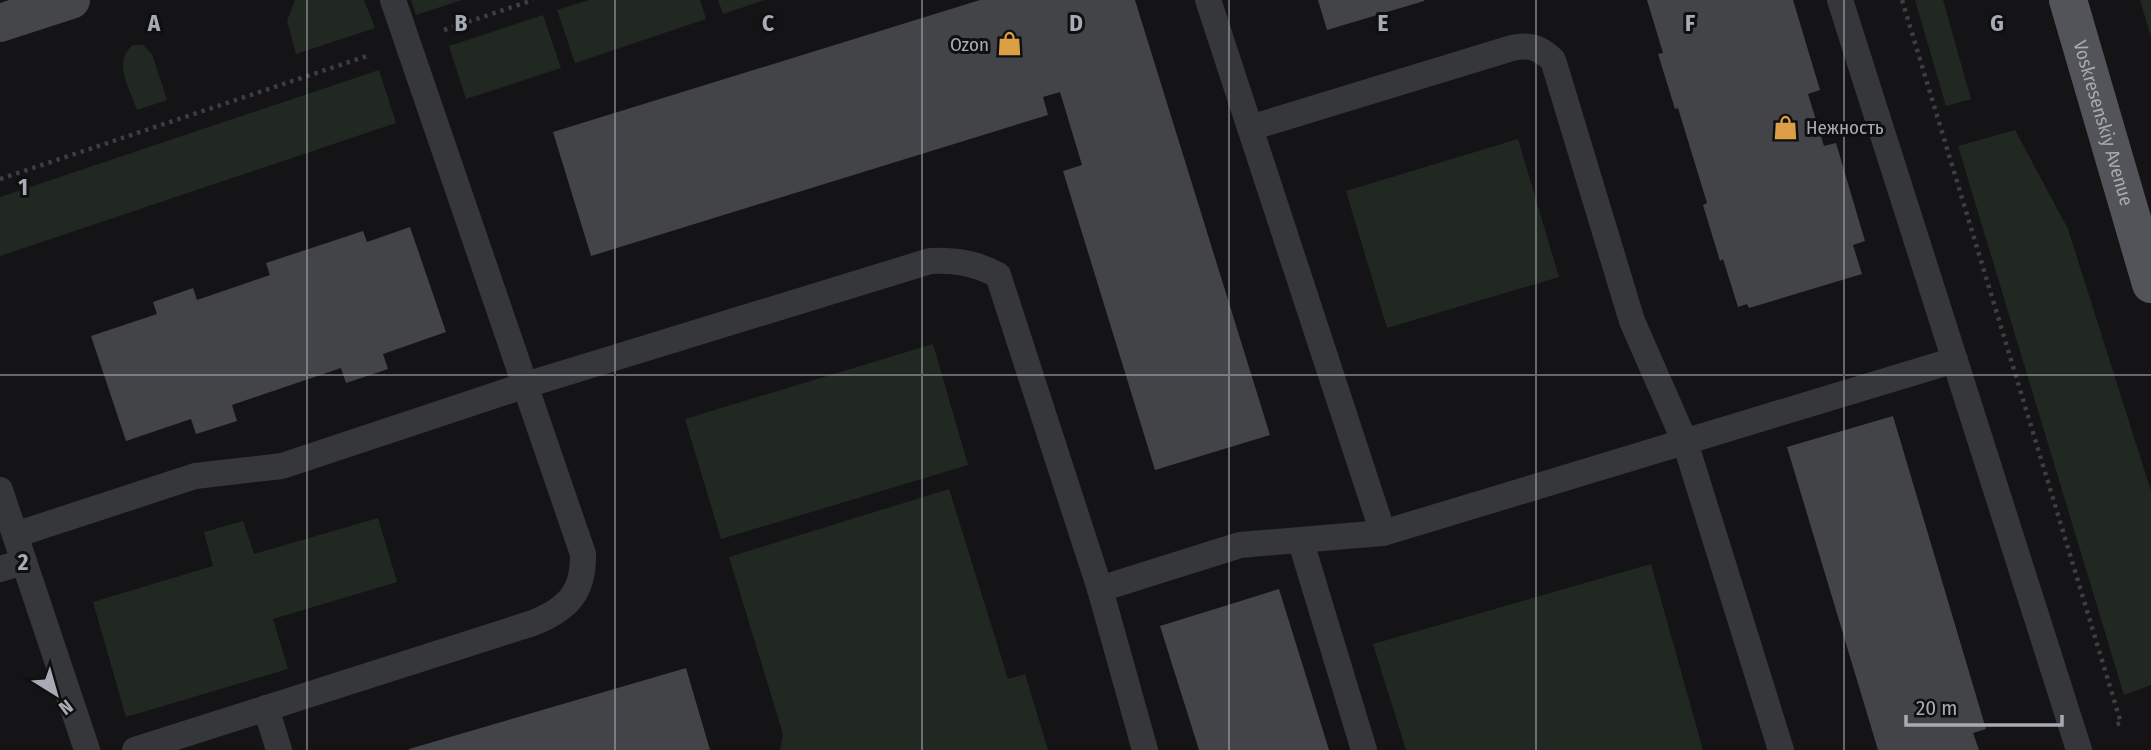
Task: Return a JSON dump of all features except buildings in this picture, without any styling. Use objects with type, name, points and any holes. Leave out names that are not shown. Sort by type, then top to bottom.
[{"type":"main road","points":[[0,23],[71,0]]},
{"type":"main road","name":"Voskresenskiy Avenue","points":[[2068,0],[2151,284]]},
{"type":"lane","points":[[135,750],[533,623],[561,609],[572,598],[580,584],[583,554],[393,0]]},
{"type":"lane","points":[[1208,0],[1384,533]]},
{"type":"lane","points":[[1840,0],[2079,750]]},
{"type":"lane","points":[[1250,128],[1522,45],[1542,50],[1553,61],[1632,321],[1685,442],[1780,750]]},
{"type":"lane","points":[[15,535],[195,476],[282,466],[526,385],[930,261],[956,260],[978,265],[998,275],[1100,589],[1145,750]]},
{"type":"lane","points":[[1100,589],[1240,545],[1384,533],[1955,360]]},
{"type":"lane","points":[[0,490],[15,535],[12,566],[87,750]]},
{"type":"lane","points":[[1301,542],[1364,750]]},
{"type":"lane","points":[[266,708],[279,750]]},
{"type":"path","points":[[0,179],[533,0]]},
{"type":"path","points":[[1902,0],[2121,723]]},
{"type":"shaded area","points":[[295,0],[364,0],[375,28],[296,54],[287,21]]},
{"type":"shaded area","points":[[411,0],[462,0],[416,15]]},
{"type":"shaded area","points":[[589,0],[700,0],[706,19],[575,63],[557,10]]},
{"type":"shaded area","points":[[718,0],[765,0],[723,14]]},
{"type":"shaded area","points":[[1915,0],[1943,0],[1971,99],[1946,106]]},
{"type":"shaded area","points":[[2140,0],[2151,0],[2151,37]]},
{"type":"shaded area","points":[[543,15],[561,68],[466,99],[449,46]]},
{"type":"shaded area","points":[[133,45],[143,45],[152,54],[167,100],[137,110],[123,67],[127,52]]},
{"type":"shaded area","points":[[379,70],[396,123],[0,256],[0,197]]},
{"type":"shaded area","points":[[2015,130],[2068,229],[2151,491],[2151,685],[2124,695],[1958,146]]},
{"type":"shaded area","points":[[1518,139],[1559,277],[1387,328],[1346,191]]},
{"type":"shaded area","points":[[933,344],[968,465],[721,539],[685,419]]},
{"type":"shaded area","points":[[949,489],[1008,679],[1025,674],[1048,750],[780,750],[783,734],[729,557]]},
{"type":"shaded area","points":[[378,518],[397,582],[273,619],[288,669],[126,717],[93,602],[213,566],[204,532],[243,521],[254,554]]},
{"type":"shaded area","points":[[1651,564],[1703,750],[1406,750],[1373,644]]},
{"type":"place","name":"Ozon","points":[[1009,44]]},
{"type":"place","name":"Нежность","points":[[1786,127]]}]
